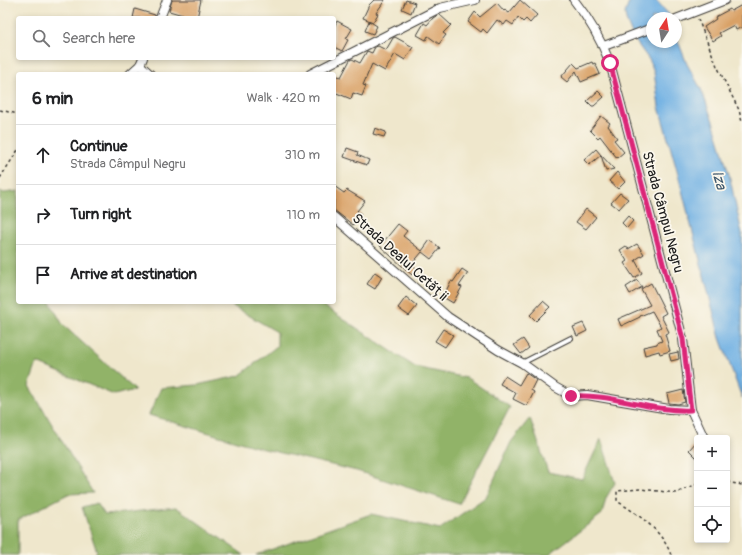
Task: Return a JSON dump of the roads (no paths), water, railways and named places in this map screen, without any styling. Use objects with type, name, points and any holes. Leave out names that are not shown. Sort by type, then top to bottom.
[{"type":"street","points":[[161,16],[167,0]]},
{"type":"street","points":[[314,72],[440,8],[475,0]]},
{"type":"street","name":"Strada Câmpul Negru","points":[[574,0],[585,14],[604,46],[612,70],[683,339],[691,410],[703,435]]},
{"type":"street","points":[[682,17],[721,2]]},
{"type":"street","points":[[604,46],[646,30]]},
{"type":"street","points":[[132,72],[142,61],[149,72]]},
{"type":"street","name":"Strada Dealul Cetății","points":[[336,219],[448,318],[498,350],[522,363],[555,387],[571,396],[587,395],[669,409],[691,410]]},
{"type":"lane","points":[[522,363],[571,338]]},
{"type":"water","name":"Iza","points":[[630,0],[656,0],[667,12],[646,12],[646,48],[681,48],[687,64],[701,89],[714,124],[729,174],[742,234],[742,398],[720,338],[659,107],[654,72],[650,61],[634,39],[626,20],[625,13]]}]
